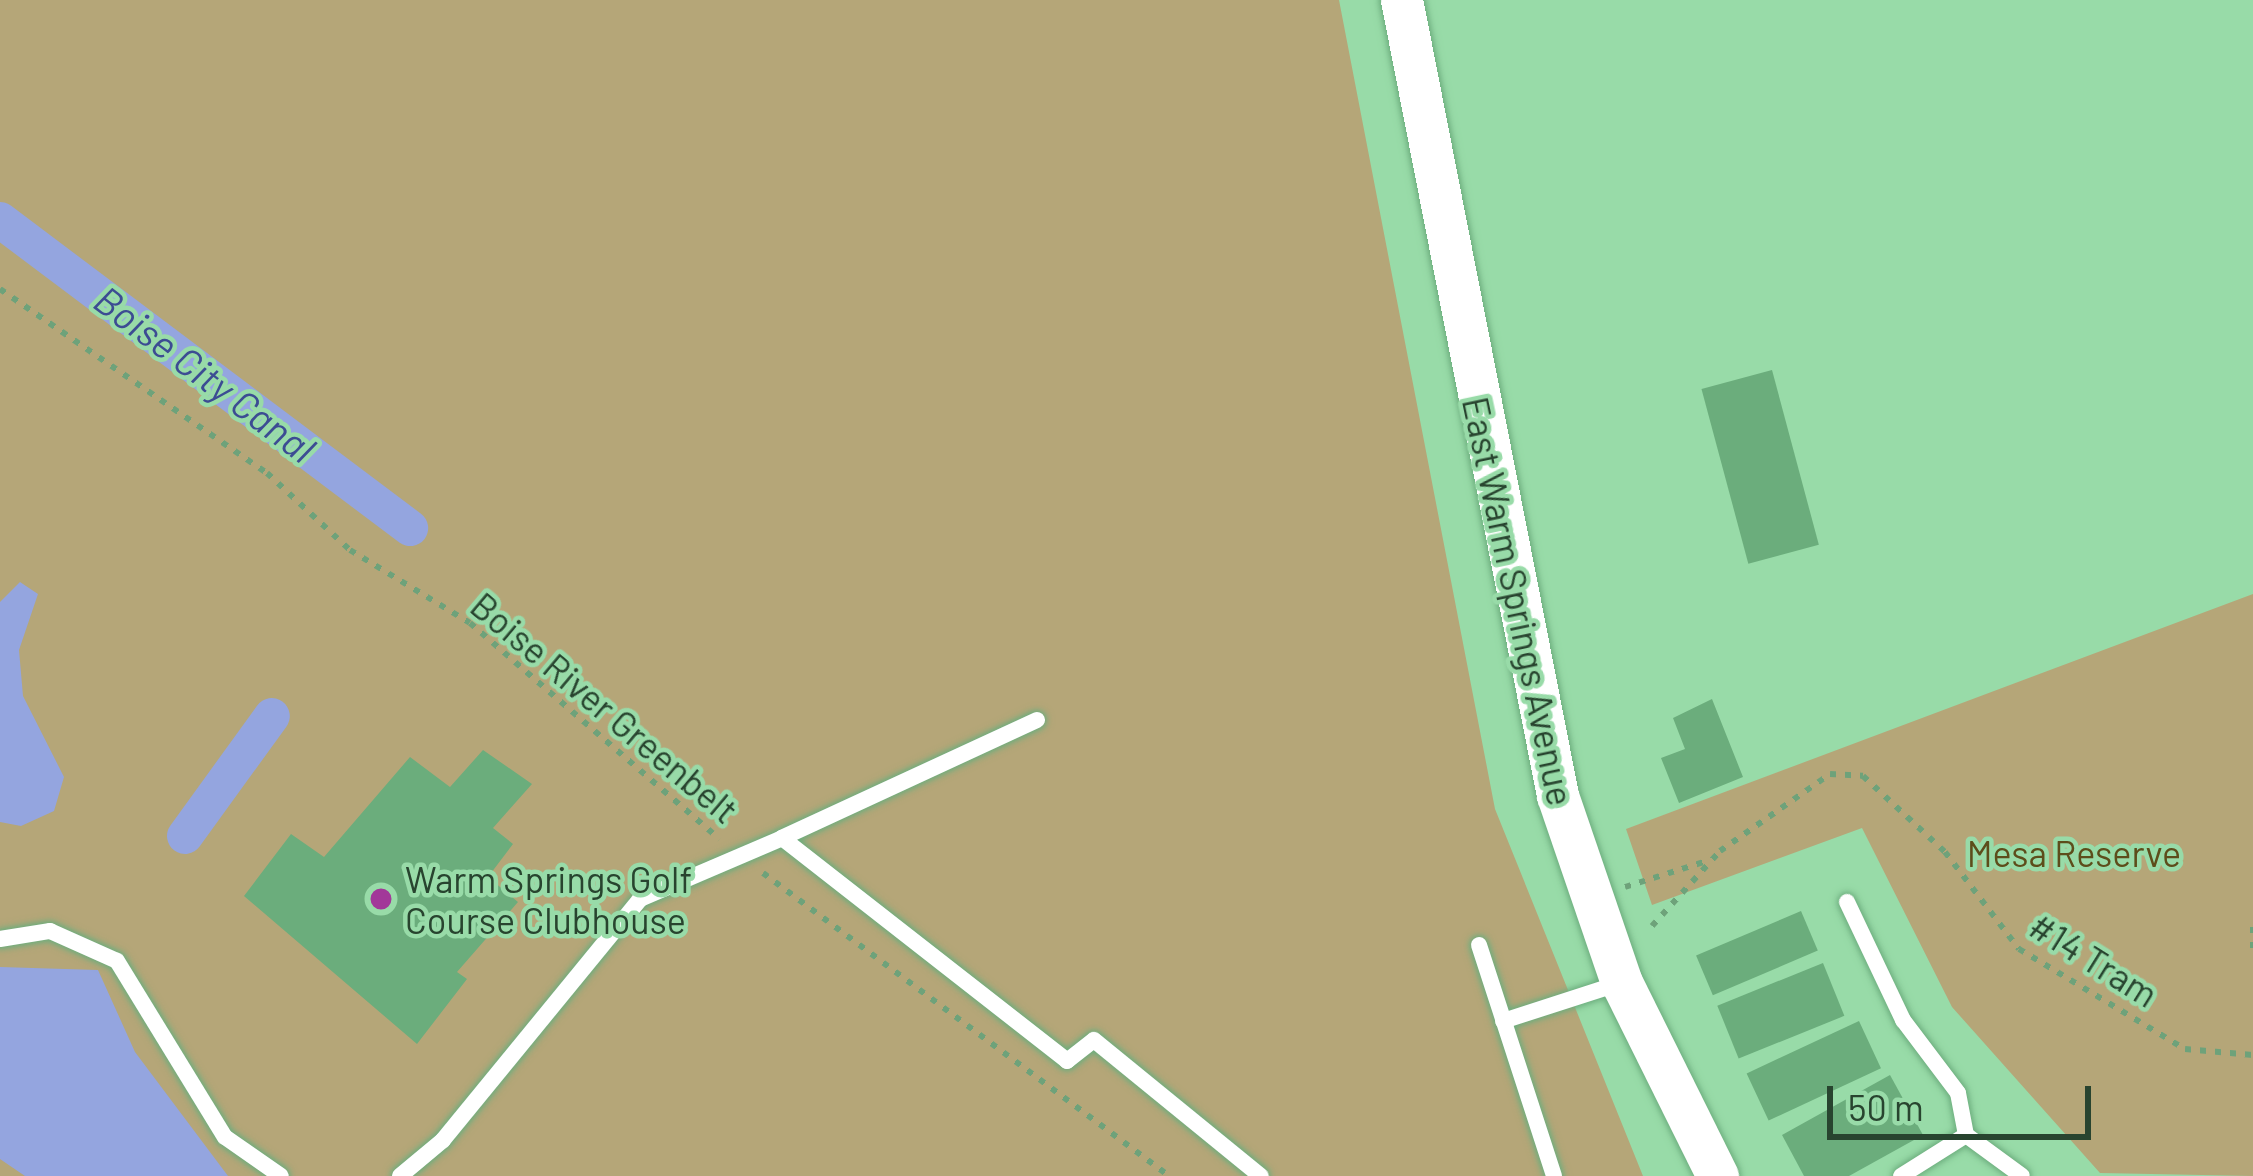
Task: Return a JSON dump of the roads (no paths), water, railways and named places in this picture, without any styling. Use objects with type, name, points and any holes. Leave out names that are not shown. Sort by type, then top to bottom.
[{"type":"street","name":"East Warm Springs Avenue","points":[[1402,0],[1523,655],[1622,983],[1718,1176]]},
{"type":"lane","points":[[400,1176],[640,898],[736,851],[782,838],[1037,720]]},
{"type":"lane","points":[[782,838],[1067,1061],[1094,1040],[1261,1176]]},
{"type":"lane","points":[[1847,902],[1904,1020],[1958,1093],[1966,1136],[2023,1176]]},
{"type":"lane","points":[[0,939],[50,931],[117,961],[225,1138],[281,1176]]},
{"type":"lane","points":[[1479,945],[1554,1176]]},
{"type":"lane","points":[[1503,1021],[1622,983]]},
{"type":"lane","points":[[1900,1176],[1966,1136]]},
{"type":"water","points":[[20,582],[38,594],[19,650],[23,696],[64,777],[54,811],[21,826],[0,822],[0,602]]},
{"type":"water","points":[[0,967],[98,970],[135,1052],[228,1176],[25,1176],[0,1159]]},
{"type":"waterway","name":"Boise City Canal","points":[[0,220],[410,528]]},
{"type":"waterway","name":"Boise City Canal","points":[[185,836],[272,716]]},
{"type":"place","name":"Warm Springs Golf Course Clubhouse","points":[[381,899]]},
{"type":"park label","name":"Mesa Reserve","points":[[2074,853]]}]
